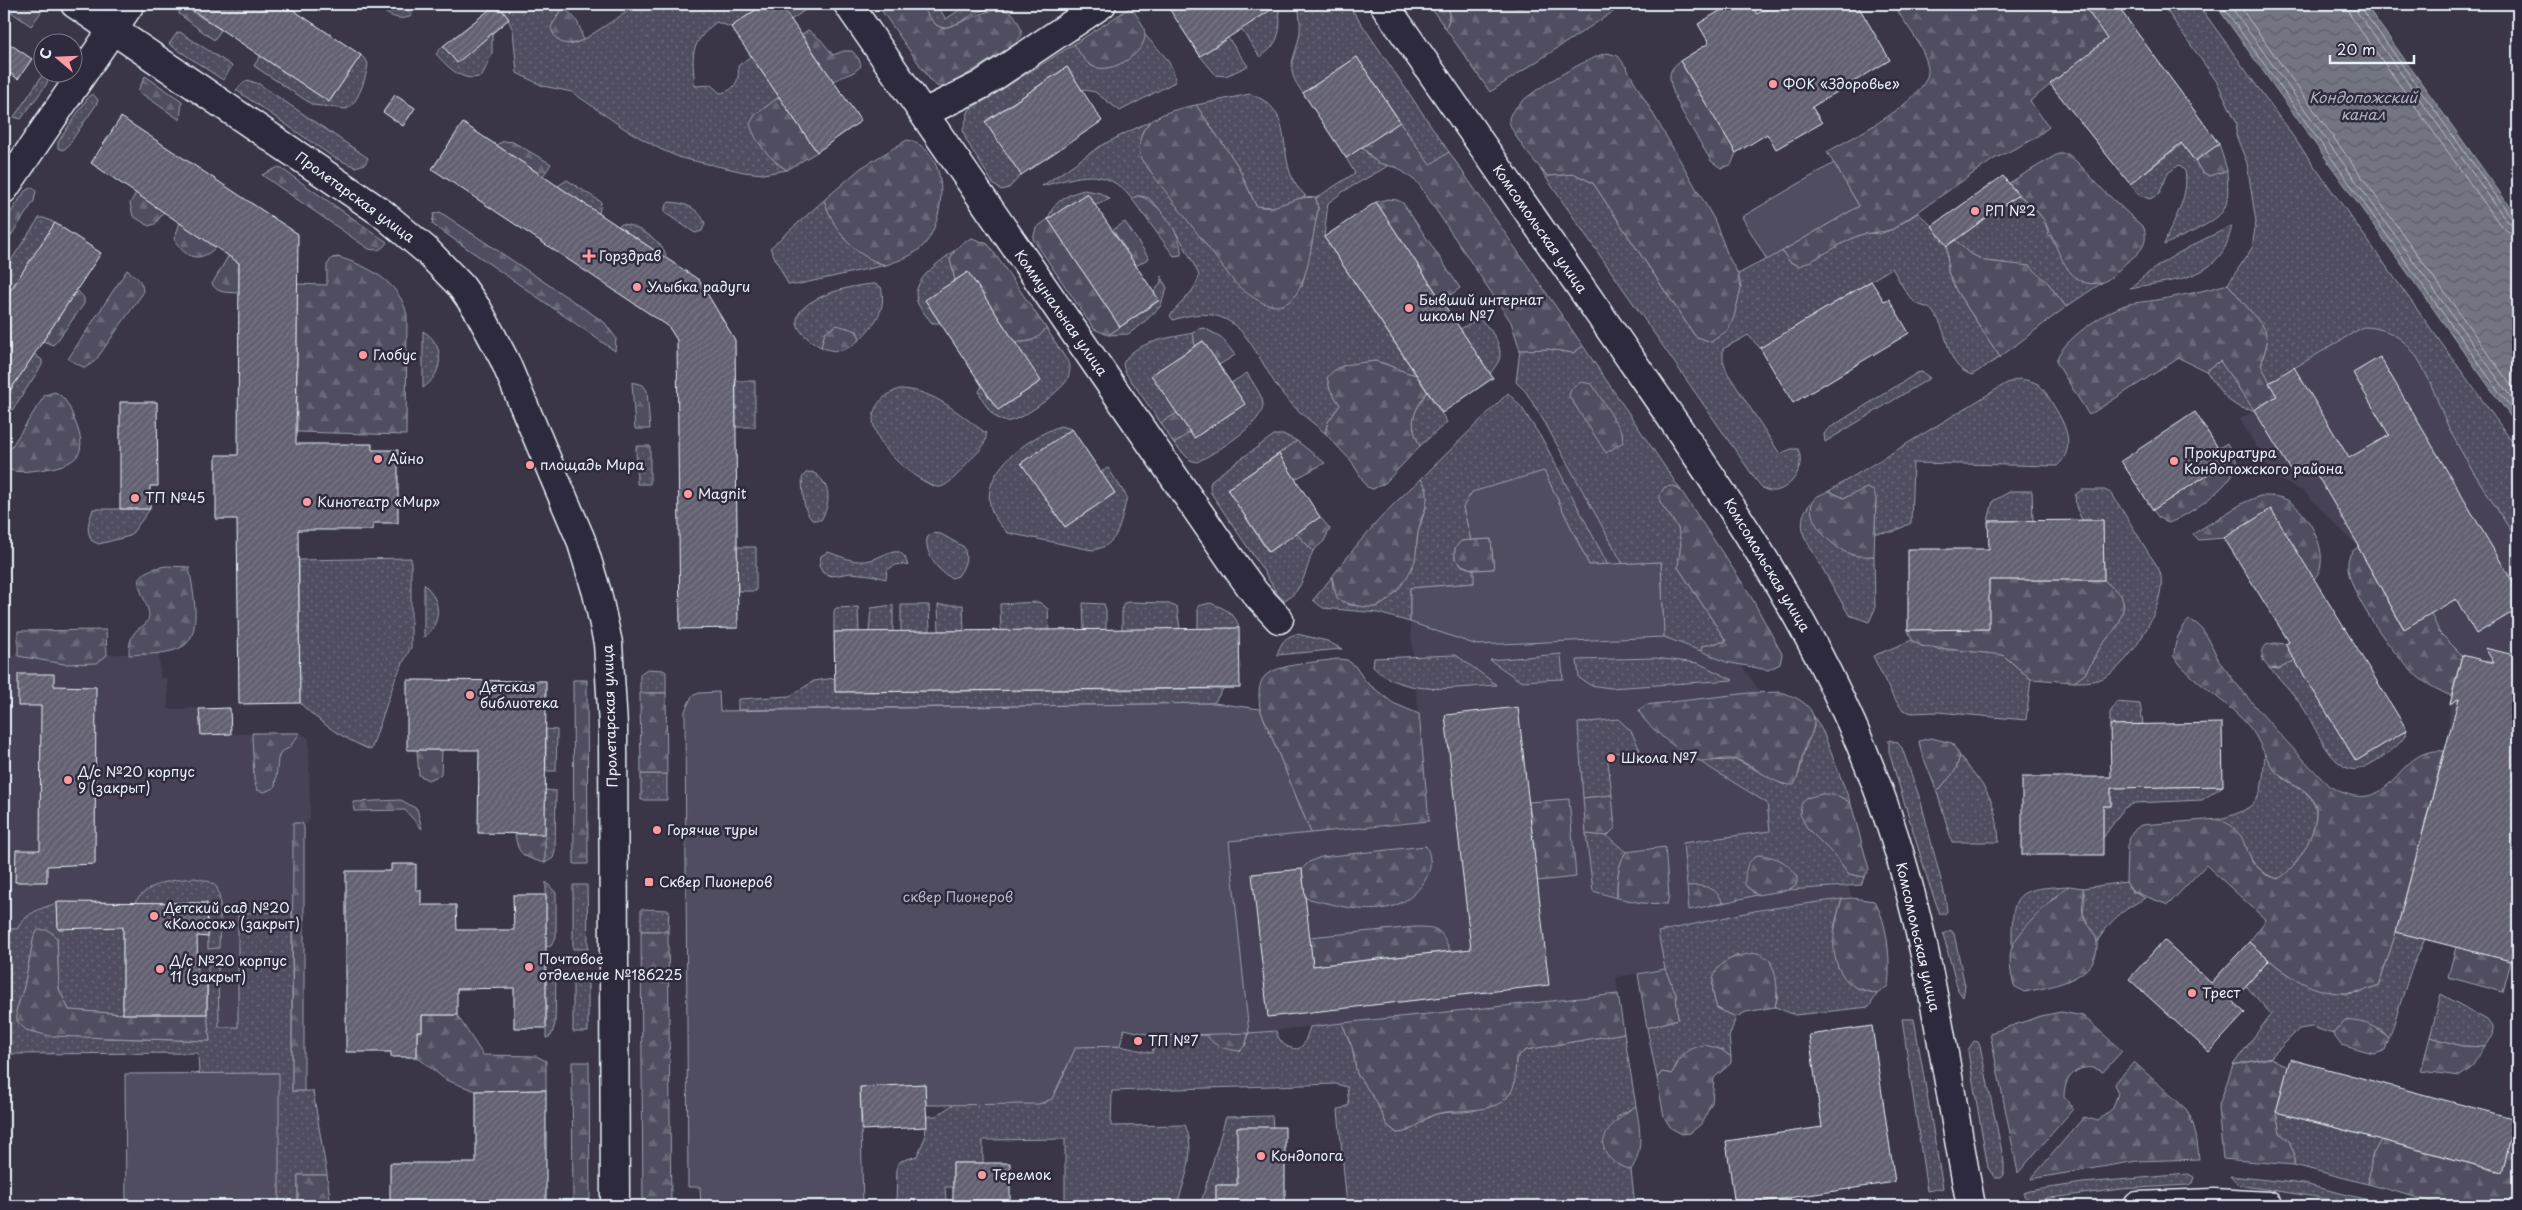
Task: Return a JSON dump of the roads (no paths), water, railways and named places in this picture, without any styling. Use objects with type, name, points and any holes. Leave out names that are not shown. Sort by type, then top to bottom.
[{"type":"street","name":"Пролетарская улица","points":[[75,4],[375,208],[426,250],[461,286],[478,310],[523,398],[590,565],[603,618],[610,668],[613,726],[614,1206]]},
{"type":"street","points":[[4,189],[130,4]]},
{"type":"street","name":"Коммунальная улица","points":[[848,4],[1244,578],[1280,619]]},
{"type":"street","points":[[924,113],[981,85],[1102,4]]},
{"type":"street","name":"Комсомольская улица","points":[[1384,4],[1726,498],[1786,592],[1837,687],[1877,785],[1905,874],[1929,978],[1971,1206]]},
{"type":"street","points":[[2138,1206],[2198,1203],[2268,1206]]},
{"type":"water","name":"Кондопожский канал","points":[[2215,4],[2365,4],[2518,218],[2518,427]]},
{"type":"place","name":"ФОК «Здоровье»","points":[[1773,84]]},
{"type":"place","name":"РП №2","points":[[1975,211]]},
{"type":"place","name":"Горздрав","points":[[589,256]]},
{"type":"place","name":"Улыбка радуги","points":[[637,287]]},
{"type":"place","name":"Бывший интернат школы №7","points":[[1409,308]]},
{"type":"place","name":"Глобус","points":[[363,355]]},
{"type":"place","name":"Айно","points":[[378,459]]},
{"type":"place","name":"Прокуратура Кондопожского района","points":[[2174,461]]},
{"type":"place","name":"площадь Мира","points":[[530,465]]},
{"type":"place","name":"Magnit","points":[[688,494]]},
{"type":"place","name":"ТП №45","points":[[135,498]]},
{"type":"place","name":"Кинотеатр «Мир»","points":[[307,502]]},
{"type":"place","name":"Детская библиотека","points":[[470,695]]},
{"type":"place","name":"Школа №7","points":[[1611,758]]},
{"type":"place","name":"Д/с №20 корпус 9 (закрыт)","points":[[68,780]]},
{"type":"place","name":"Горячие туры","points":[[657,830]]},
{"type":"place","name":"Сквер Пионеров","points":[[649,882]]},
{"type":"place","name":"Детский сад №20 «Колосок» (закрыт)","points":[[154,916]]},
{"type":"place","name":"Почтовое отделение №186225","points":[[529,967]]},
{"type":"place","name":"Д/с №20 корпус 11 (закрыт)","points":[[160,969]]},
{"type":"place","name":"Трест","points":[[2192,993]]},
{"type":"place","name":"ТП №7","points":[[1138,1041]]},
{"type":"place","name":"Кондопога","points":[[1261,1156]]},
{"type":"place","name":"Теремок","points":[[982,1175]]},
{"type":"park label","name":"сквер Пионеров","points":[[958,897]]}]
